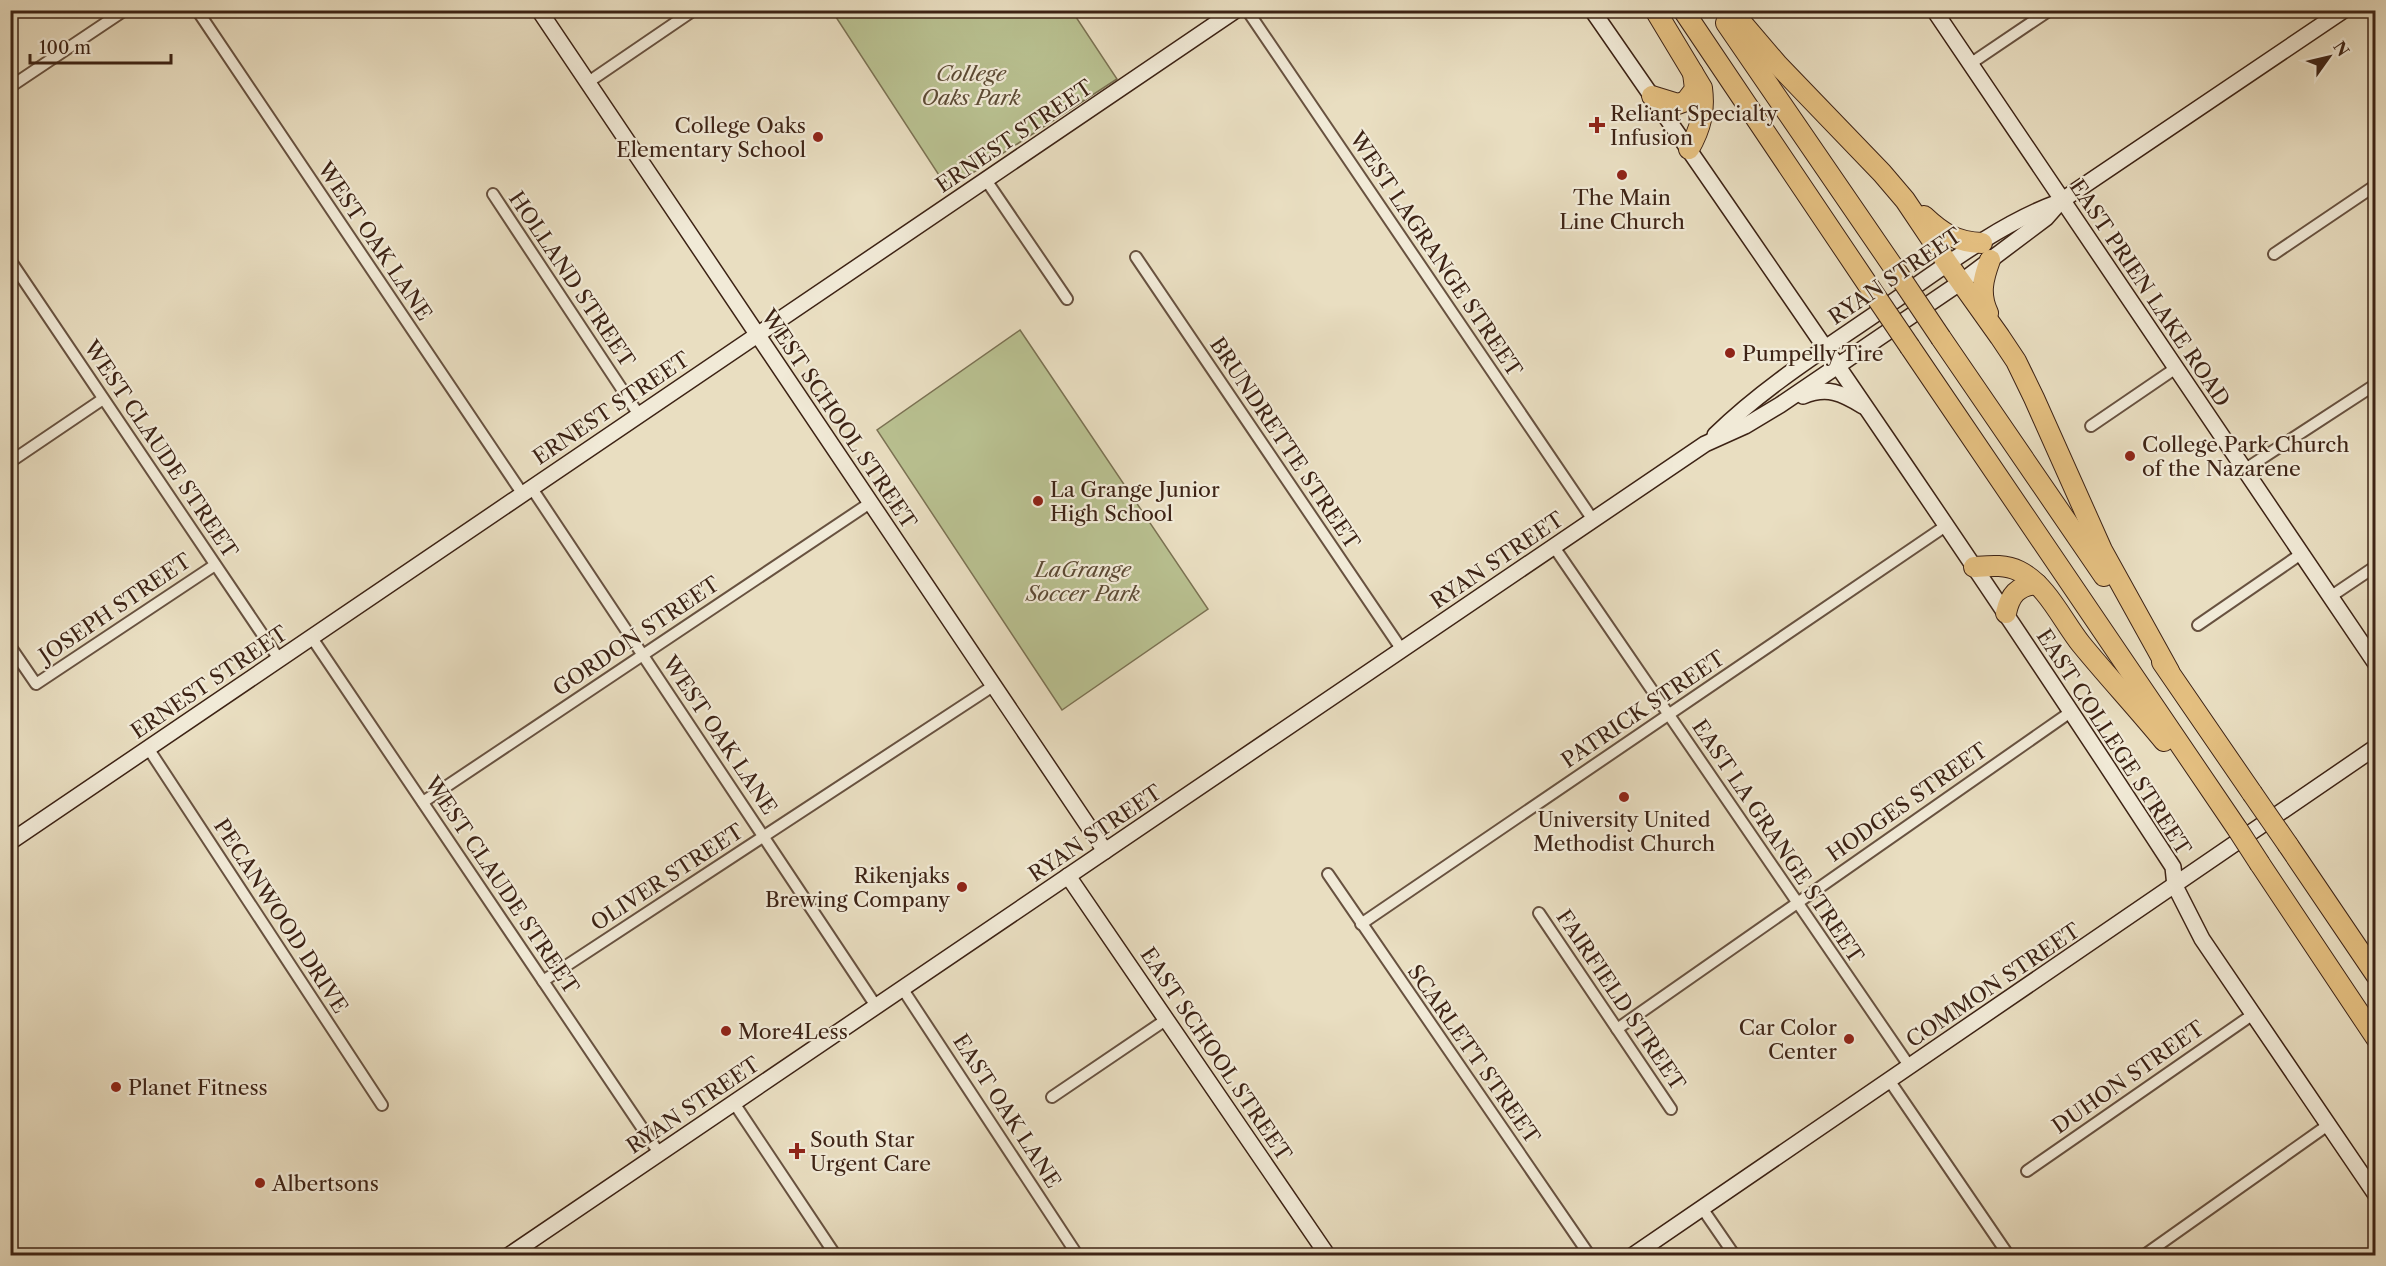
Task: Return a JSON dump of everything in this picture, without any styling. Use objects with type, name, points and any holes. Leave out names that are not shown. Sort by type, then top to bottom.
[{"type":"highway","points":[[1655,10],[1702,88],[1704,102],[1702,120],[1689,149]]},
{"type":"highway","points":[[1683,10],[2376,1038]]},
{"type":"highway","points":[[1718,10],[2376,975]]},
{"type":"highway","points":[[1731,10],[1778,65],[1931,223],[1963,243],[1986,252],[1982,294],[1986,309],[2000,337]]},
{"type":"highway","points":[[1652,96],[1678,104],[1686,101],[1695,89],[1693,73]]},
{"type":"highway","points":[[1897,190],[2016,361],[2102,549],[2169,671]]},
{"type":"highway","points":[[1974,567],[1996,565],[2011,567],[2037,584],[2079,641],[2199,786],[2223,808]]},
{"type":"highway","points":[[2006,613],[2009,600],[2015,592],[2025,585],[2037,584]]},
{"type":"street","points":[[10,87],[125,10]]},
{"type":"street","name":"WEST OAK LANE","points":[[197,10],[526,490],[643,655],[876,1006]]},
{"type":"street","name":"WEST SCHOOL STREET","points":[[539,10],[1105,851]]},
{"type":"street","points":[[587,83],[694,10]]},
{"type":"street","name":"ERNEST STREET","points":[[10,842],[1236,10]]},
{"type":"street","name":"WEST LAGRANGE STREET","points":[[1247,10],[1593,520]]},
{"type":"street","name":"EAST COLLEGE STREET","points":[[1592,10],[1839,365],[2072,711],[2173,867],[2175,886],[2202,939],[2376,1195]]},
{"type":"street","name":"EAST PRIEN LAKE ROAD","points":[[1934,10],[2376,664]]},
{"type":"street","points":[[1970,64],[2050,10]]},
{"type":"street","name":"RYAN STREET","points":[[508,1256],[1705,444],[1764,392],[1948,264],[1986,252],[2046,218],[2061,201],[2336,13]]},
{"type":"street","points":[[986,180],[1067,299]]},
{"type":"street","points":[[2274,254],[2376,185]]},
{"type":"street","name":"HOLLAND STREET","points":[[493,194],[639,415]]},
{"type":"street","name":"RYAN STREET","points":[[1705,444],[1745,426],[1780,405],[1961,282],[1986,252]]},
{"type":"street","name":"BRUNDRETTE STREET","points":[[1136,257],[1402,650]]},
{"type":"street","name":"WEST CLAUDE STREET","points":[[10,260],[15,277],[103,399],[279,659]]},
{"type":"street","points":[[2091,426],[2176,368]]},
{"type":"street","points":[[2244,470],[2376,384]]},
{"type":"street","points":[[1780,405],[1814,391],[1826,390],[1846,396],[1869,410]]},
{"type":"street","points":[[10,462],[103,399]]},
{"type":"street","name":"GORDON STREET","points":[[423,802],[870,503]]},
{"type":"street","name":"PATRICK STREET","points":[[1361,924],[1947,525]]},
{"type":"street","name":"EAST LA GRANGE STREET","points":[[1554,547],[1910,1067]]},
{"type":"street","points":[[2198,625],[2301,554]]},
{"type":"street","name":"JOSEPH STREET","points":[[10,646],[36,684],[215,565]]},
{"type":"street","points":[[2330,597],[2376,566]]},
{"type":"street","name":"WEST CLAUDE STREET","points":[[312,638],[659,1153]]},
{"type":"street","name":"OLIVER STREET","points":[[543,981],[993,686]]},
{"type":"street","name":"HODGES STREET","points":[[1617,1029],[2072,711]]},
{"type":"street","name":"COMMON STREET","points":[[1632,1256],[2376,747]]},
{"type":"street","name":"PECANWOOD DRIVE","points":[[148,748],[382,1105]]},
{"type":"street","name":"SCARLETT STREET","points":[[1328,874],[1590,1256]]},
{"type":"street","name":"EAST SCHOOL STREET","points":[[1068,876],[1328,1256]]},
{"type":"street","name":"FAIRFIELD STREET","points":[[1539,913],[1671,1109]]},
{"type":"street","name":"EAST OAK LANE","points":[[902,988],[1077,1255]]},
{"type":"street","name":"DUHON STREET","points":[[2027,1171],[2252,1015]]},
{"type":"street","points":[[1052,1097],[1167,1019]]},
{"type":"street","points":[[1889,1080],[2009,1256]]},
{"type":"street","points":[[734,1102],[836,1256]]},
{"type":"street","points":[[2144,1256],[2328,1125]]},
{"type":"street","points":[[1702,1208],[1735,1256]]},
{"type":"green space","name":"College Oaks Park","points":[[832,11],[1072,11],[1117,79],[948,189]]},
{"type":"green space","name":"LaGrange Soccer Park","points":[[1020,330],[1208,609],[1062,710],[877,430]]},
{"type":"place","name":"Reliant Specialty Infusion","points":[[1597,125]]},
{"type":"place","name":"College Oaks Elementary School","points":[[818,137]]},
{"type":"place","name":"The Main Line Church","points":[[1622,175]]},
{"type":"place","name":"Pumpelly Tire","points":[[1730,353]]},
{"type":"place","name":"College Park Church of the Nazarene","points":[[2130,456]]},
{"type":"place","name":"La Grange Junior High School","points":[[1038,501]]},
{"type":"place","name":"University United Methodist Church","points":[[1624,797]]},
{"type":"place","name":"Rikenjaks Brewing Company","points":[[962,887]]},
{"type":"place","name":"More4Less","points":[[726,1031]]},
{"type":"place","name":"Car Color Center","points":[[1849,1039]]},
{"type":"place","name":"Planet Fitness","points":[[116,1087]]},
{"type":"place","name":"South Star Urgent Care","points":[[797,1151]]},
{"type":"place","name":"Albertsons","points":[[260,1183]]}]
